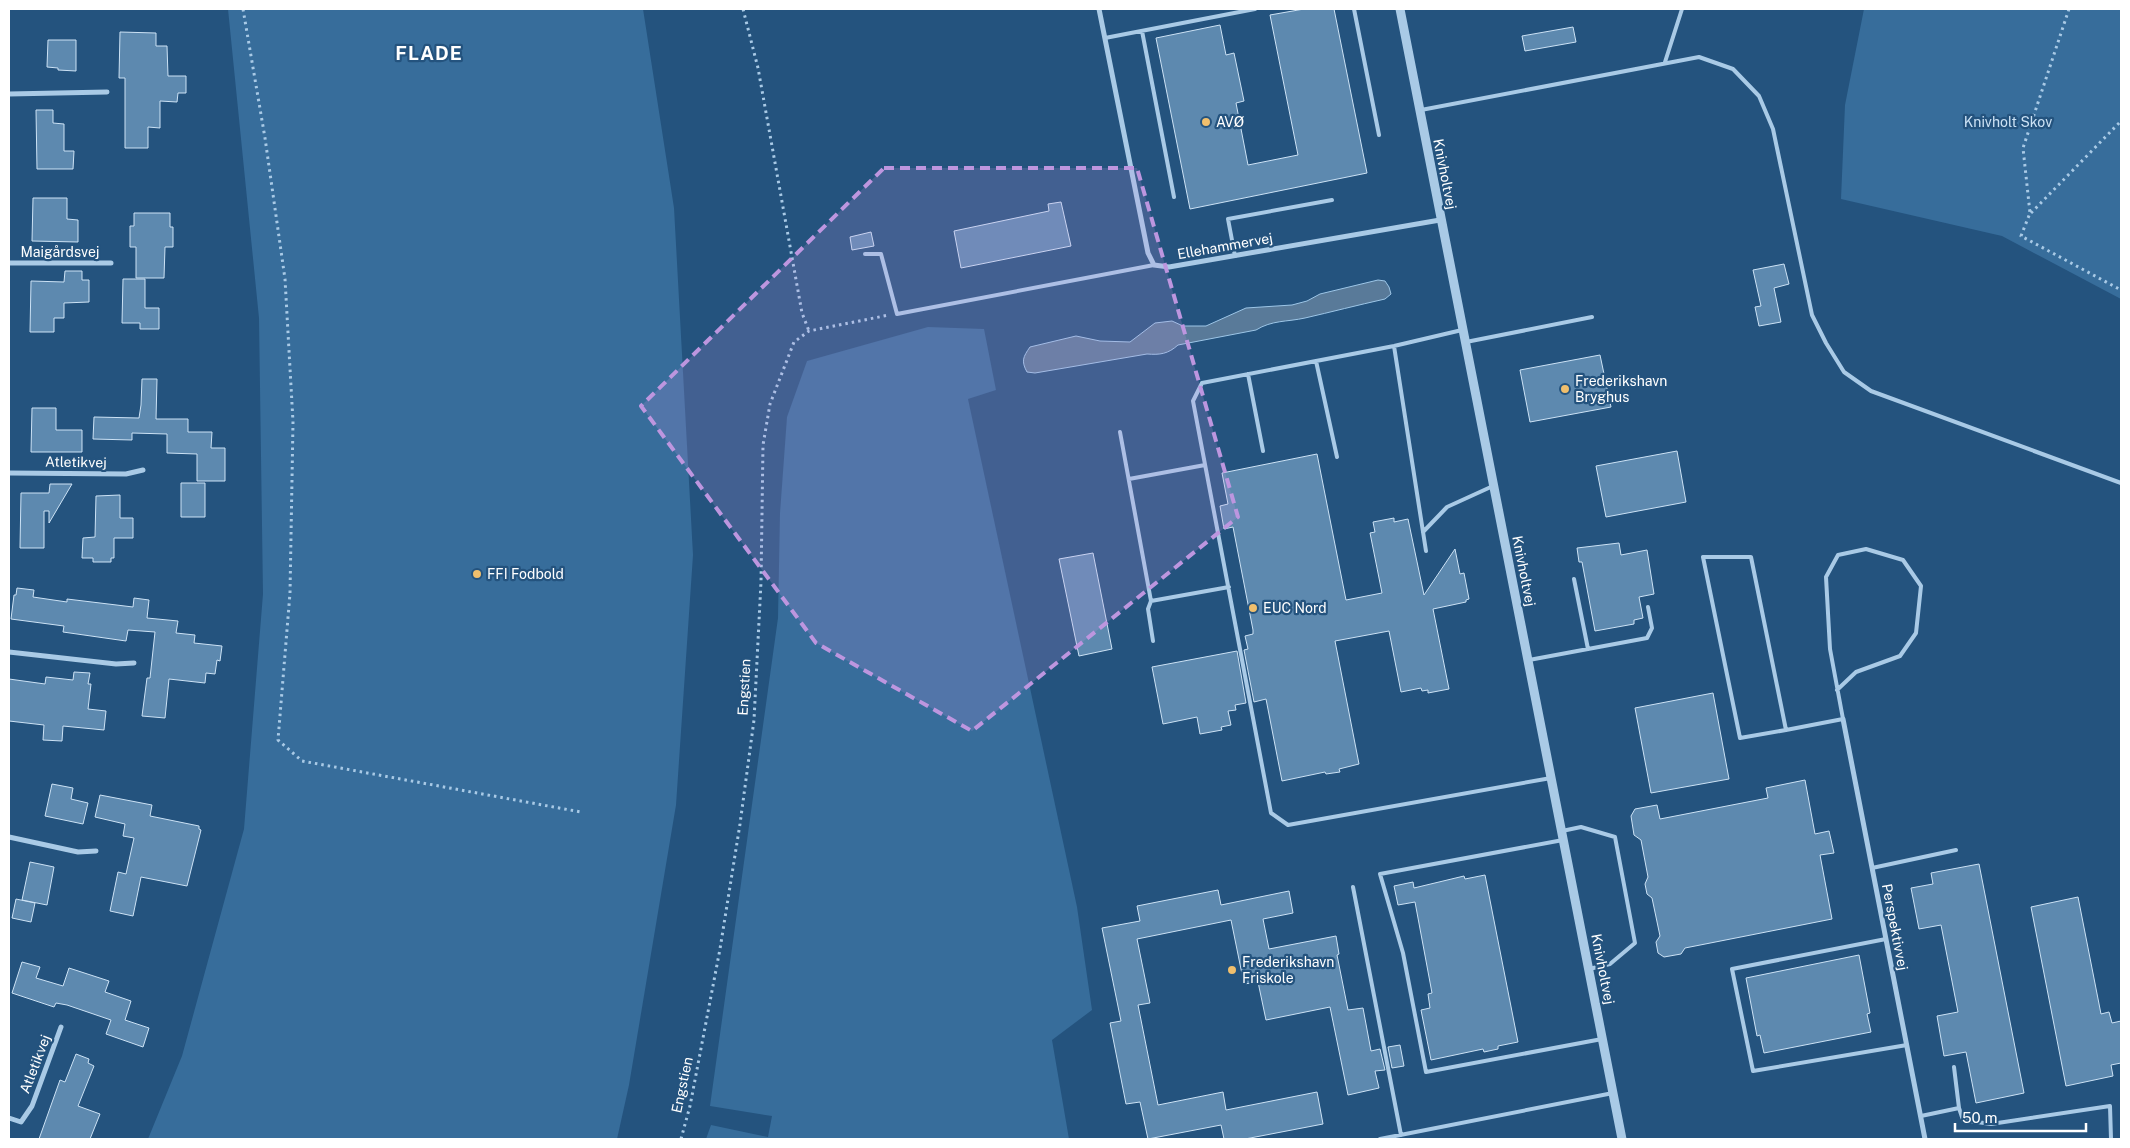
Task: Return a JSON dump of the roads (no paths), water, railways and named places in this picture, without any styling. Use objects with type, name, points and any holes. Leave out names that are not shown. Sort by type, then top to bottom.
[{"type":"street","points":[[1099,9],[1148,253],[1154,265]]},
{"type":"street","name":"Knivholtvej","points":[[1400,9],[1464,343],[1552,778],[1622,1139]]},
{"type":"street","points":[[9,94],[107,92]]},
{"type":"street","name":"Ellehammervej","points":[[1154,265],[1168,267],[1440,220]]},
{"type":"street","name":"Maigårdsvej","points":[[9,263],[111,263]]},
{"type":"street","name":"Atletikvej","points":[[9,472],[126,474],[143,470]]},
{"type":"street","points":[[9,652],[116,664],[134,662]]},
{"type":"street","name":"Perspektivvej","points":[[1843,719],[1925,1139]]},
{"type":"street","points":[[9,837],[78,852],[96,851]]},
{"type":"street","name":"Atletikvej","points":[[9,1118],[21,1122],[32,1106],[61,1027]]},
{"type":"lane","points":[[1105,38],[1255,9]]},
{"type":"lane","points":[[1354,9],[1379,135]]},
{"type":"lane","points":[[1665,62],[1682,9]]},
{"type":"lane","points":[[1142,31],[1174,197]]},
{"type":"lane","points":[[1419,110],[1699,57],[1733,69],[1759,96],[1773,129],[1812,315],[1844,372],[1870,391],[2121,483]]},
{"type":"lane","points":[[1235,256],[1228,219],[1332,200]]},
{"type":"lane","points":[[865,254],[882,254],[897,314],[1154,265]]},
{"type":"lane","points":[[1464,343],[1592,317]]},
{"type":"lane","points":[[1462,330],[1394,346],[1202,383],[1193,401],[1271,813],[1288,825],[1552,778]]},
{"type":"lane","points":[[1394,346],[1426,551]]},
{"type":"lane","points":[[1316,361],[1337,457]]},
{"type":"lane","points":[[1248,374],[1263,451]]},
{"type":"lane","points":[[1120,432],[1151,601],[1148,609],[1153,641]]},
{"type":"lane","points":[[1129,479],[1205,465]]},
{"type":"lane","points":[[1423,532],[1447,508],[1493,486]]},
{"type":"lane","points":[[1786,730],[1751,557],[1703,557],[1740,738],[1786,730],[1843,719],[1830,649],[1826,576],[1838,555],[1866,549],[1904,560],[1921,586],[1916,633],[1900,656],[1856,672],[1838,690]]},
{"type":"lane","points":[[1574,579],[1588,650]]},
{"type":"lane","points":[[1151,601],[1229,587]]},
{"type":"lane","points":[[1528,660],[1646,638],[1652,628],[1648,607]]},
{"type":"lane","points":[[1589,969],[1610,964],[1635,943],[1615,837],[1581,827],[1562,835],[1380,874],[1403,953],[1426,1072],[1602,1039]]},
{"type":"lane","points":[[1872,868],[1956,850]]},
{"type":"lane","points":[[1353,888],[1401,1135]]},
{"type":"lane","points":[[1886,939],[1732,969],[1752,1071],[1906,1044]]},
{"type":"lane","points":[[1954,1067],[1959,1108],[1963,1120],[1991,1124],[2110,1106],[2111,1139]]},
{"type":"lane","points":[[1380,1139],[1613,1093]]},
{"type":"lane","points":[[1921,1116],[1959,1108]]},
{"type":"place","name":"AVØ","points":[[1206,122]]},
{"type":"place","name":"Frederikshavn Bryghus","points":[[1565,389]]},
{"type":"place","name":"FFI Fodbold","points":[[477,574]]},
{"type":"place","name":"EUC Nord","points":[[1253,608]]},
{"type":"place","name":"Frederikshavn Friskole","points":[[1232,970]]},
{"type":"district","name":"FLADE","points":[[429,53]]},
{"type":"park label","name":"Knivholt Skov","points":[[2008,122]]}]
